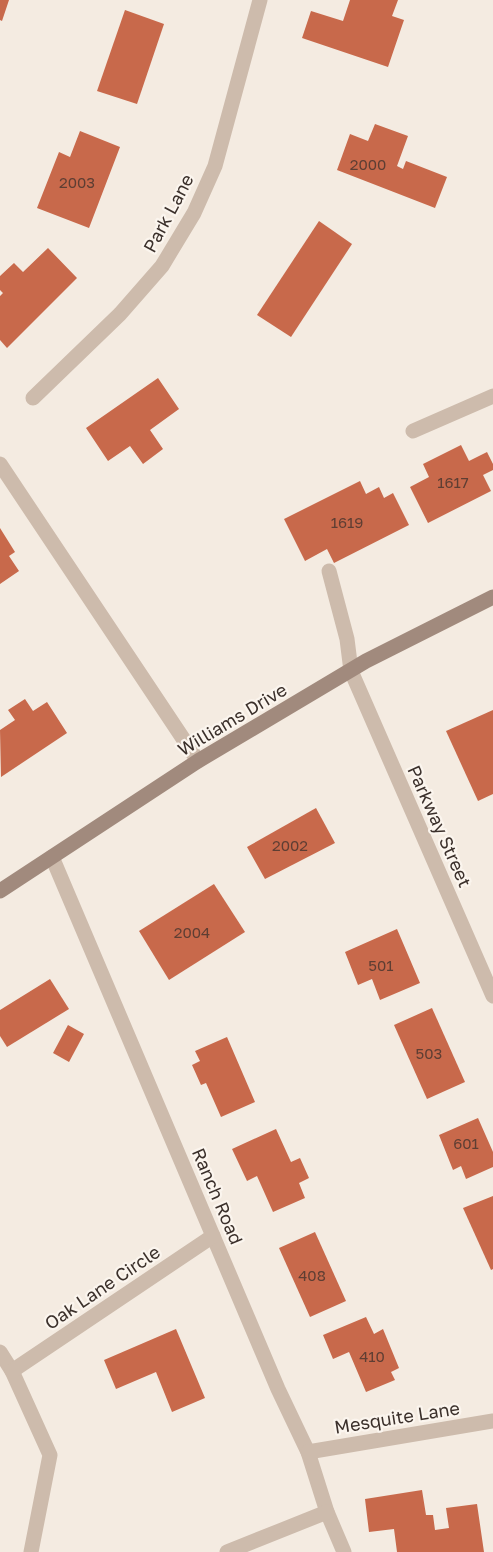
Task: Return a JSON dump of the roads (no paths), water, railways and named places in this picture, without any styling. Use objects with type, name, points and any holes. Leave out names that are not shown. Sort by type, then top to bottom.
[{"type":"main road","name":"Williams Drive","points":[[0,891],[198,761],[366,661],[493,597]]},
{"type":"street","name":"Park Lane","points":[[33,398],[120,314],[162,266],[194,213],[215,165],[260,0]]},
{"type":"street","points":[[413,431],[493,396]]},
{"type":"street","points":[[0,464],[198,761]]},
{"type":"street","name":"Parkway Street","points":[[329,571],[347,639],[351,671],[493,996]]},
{"type":"street","name":"Ranch Road","points":[[52,857],[278,1389],[308,1452],[327,1512],[344,1552]]},
{"type":"street","name":"Oak Lane Circle","points":[[12,1371],[213,1236]]},
{"type":"street","points":[[0,1352],[12,1371],[50,1455],[31,1552]]},
{"type":"street","name":"Mesquite Lane","points":[[308,1452],[493,1421]]},
{"type":"street","points":[[227,1552],[327,1512]]}]
